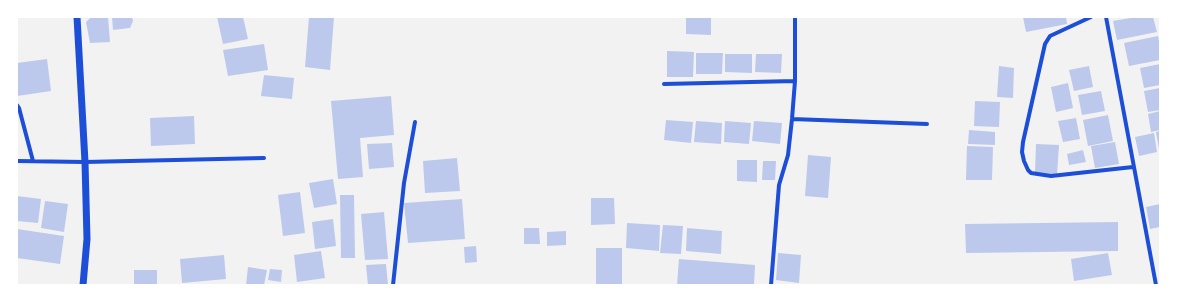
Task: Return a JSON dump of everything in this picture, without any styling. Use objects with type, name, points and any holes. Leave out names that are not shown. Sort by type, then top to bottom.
[{"type":"street","points":[[77,17],[85,162],[87,239],[83,285]]},
{"type":"street","points":[[771,285],[779,185],[788,155],[796,80],[795,17]]},
{"type":"street","points":[[1091,17],[1050,36],[1045,44],[1023,142],[1022,152],[1024,161],[1031,173],[1051,176],[1133,167]]},
{"type":"street","points":[[1106,17],[1156,285]]},
{"type":"street","points":[[664,84],[796,80]]},
{"type":"street","points":[[17,105],[20,108],[33,161]]},
{"type":"street","points":[[792,119],[927,124]]},
{"type":"street","points":[[393,285],[404,183],[415,122]]},
{"type":"street","points":[[17,161],[85,162],[264,158]]},
{"type":"building","points":[[91,17],[108,17],[110,42],[90,43],[86,22]]},
{"type":"building","points":[[112,17],[132,17],[133,21],[130,28],[113,30]]},
{"type":"building","points":[[217,17],[243,17],[248,39],[223,44]]},
{"type":"building","points":[[309,17],[334,17],[330,70],[305,67]]},
{"type":"building","points":[[686,17],[711,17],[711,35],[686,34]]},
{"type":"building","points":[[1023,17],[1066,17],[1067,24],[1026,32]]},
{"type":"building","points":[[1136,17],[1153,17],[1157,32],[1117,40],[1113,21]]},
{"type":"building","points":[[1158,36],[1160,60],[1129,66],[1124,43]]},
{"type":"building","points":[[264,44],[268,70],[228,76],[223,50]]},
{"type":"building","points":[[667,51],[694,52],[693,77],[667,77]]},
{"type":"building","points":[[696,53],[723,53],[722,74],[696,74]]},
{"type":"building","points":[[725,54],[752,54],[752,73],[725,72]]},
{"type":"building","points":[[756,54],[782,54],[781,73],[755,72]]},
{"type":"building","points":[[47,59],[51,91],[17,96],[17,63]]},
{"type":"building","points":[[1160,64],[1160,85],[1144,88],[1140,68]]},
{"type":"building","points":[[999,66],[1014,68],[1013,98],[997,97]]},
{"type":"building","points":[[1089,66],[1093,87],[1074,91],[1069,70]]},
{"type":"building","points":[[264,75],[294,78],[292,99],[261,96]]},
{"type":"building","points":[[1068,83],[1073,108],[1056,112],[1051,87]]},
{"type":"building","points":[[1160,88],[1160,110],[1148,112],[1144,91]]},
{"type":"building","points":[[1101,91],[1105,111],[1082,115],[1078,95]]},
{"type":"building","points":[[391,96],[394,135],[360,138],[363,177],[338,179],[331,101]]},
{"type":"building","points":[[975,101],[1000,102],[999,127],[974,126]]},
{"type":"building","points":[[1160,111],[1160,130],[1151,132],[1148,114]]},
{"type":"building","points":[[1108,115],[1113,141],[1088,146],[1083,120]]},
{"type":"building","points":[[194,116],[195,144],[151,146],[150,118]]},
{"type":"building","points":[[1076,118],[1080,139],[1063,142],[1058,121]]},
{"type":"building","points":[[666,120],[693,122],[691,143],[664,140]]},
{"type":"building","points":[[696,121],[722,123],[721,144],[694,142]]},
{"type":"building","points":[[725,121],[751,123],[749,144],[724,142]]},
{"type":"building","points":[[754,121],[782,123],[780,144],[752,141]]},
{"type":"building","points":[[969,130],[995,132],[995,145],[968,144]]},
{"type":"building","points":[[1160,131],[1160,149],[1159,149],[1156,132]]},
{"type":"building","points":[[1154,133],[1157,152],[1139,156],[1135,137]]},
{"type":"building","points":[[1115,142],[1119,164],[1095,168],[1091,146]]},
{"type":"building","points":[[392,143],[394,167],[369,169],[367,144]]},
{"type":"building","points":[[1036,144],[1059,145],[1057,175],[1035,173]]},
{"type":"building","points":[[967,146],[993,147],[992,180],[966,180]]},
{"type":"building","points":[[1083,150],[1086,162],[1069,165],[1067,154]]},
{"type":"building","points":[[808,155],[831,157],[828,198],[805,196]]},
{"type":"building","points":[[457,158],[460,191],[425,193],[423,161]]},
{"type":"building","points":[[737,160],[757,160],[757,182],[737,181]]},
{"type":"building","points":[[763,161],[776,161],[775,180],[762,180]]},
{"type":"building","points":[[333,179],[337,204],[314,208],[309,183]]},
{"type":"building","points":[[300,192],[305,233],[283,236],[278,195]]},
{"type":"building","points":[[340,195],[354,195],[355,258],[341,258]]},
{"type":"building","points":[[17,196],[41,199],[38,223],[17,221]]},
{"type":"building","points":[[591,198],[614,198],[615,224],[591,225]]},
{"type":"building","points":[[462,199],[465,239],[408,243],[404,203]]},
{"type":"building","points":[[45,201],[68,204],[64,232],[41,228]]},
{"type":"building","points":[[1160,204],[1160,227],[1150,229],[1146,207]]},
{"type":"building","points":[[384,212],[388,259],[365,260],[361,214]]},
{"type":"building","points":[[333,219],[336,246],[315,249],[312,222]]},
{"type":"building","points":[[1118,222],[1118,251],[966,253],[965,224]]},
{"type":"building","points":[[627,223],[660,225],[659,251],[626,248]]},
{"type":"building","points":[[663,225],[683,226],[681,254],[660,253]]},
{"type":"building","points":[[524,228],[539,228],[540,244],[524,244]]},
{"type":"building","points":[[687,228],[722,231],[721,254],[686,251]]},
{"type":"building","points":[[17,229],[64,236],[60,264],[17,258]]},
{"type":"building","points":[[566,231],[566,245],[547,246],[547,232]]},
{"type":"building","points":[[476,246],[477,262],[465,263],[464,247]]},
{"type":"building","points":[[596,248],[622,248],[622,284],[596,285]]},
{"type":"building","points":[[321,251],[325,278],[297,282],[294,255]]},
{"type":"building","points":[[778,253],[801,255],[799,283],[776,280]]},
{"type":"building","points":[[1108,253],[1112,275],[1074,281],[1071,259]]},
{"type":"building","points":[[224,255],[226,279],[182,283],[180,259]]},
{"type":"building","points":[[679,259],[755,265],[754,285],[677,285]]},
{"type":"building","points":[[386,264],[388,285],[368,285],[366,265]]},
{"type":"building","points":[[248,267],[267,270],[264,285],[246,285]]},
{"type":"building","points":[[270,269],[282,270],[281,282],[268,280]]},
{"type":"building","points":[[134,270],[157,270],[157,285],[134,285]]}]
